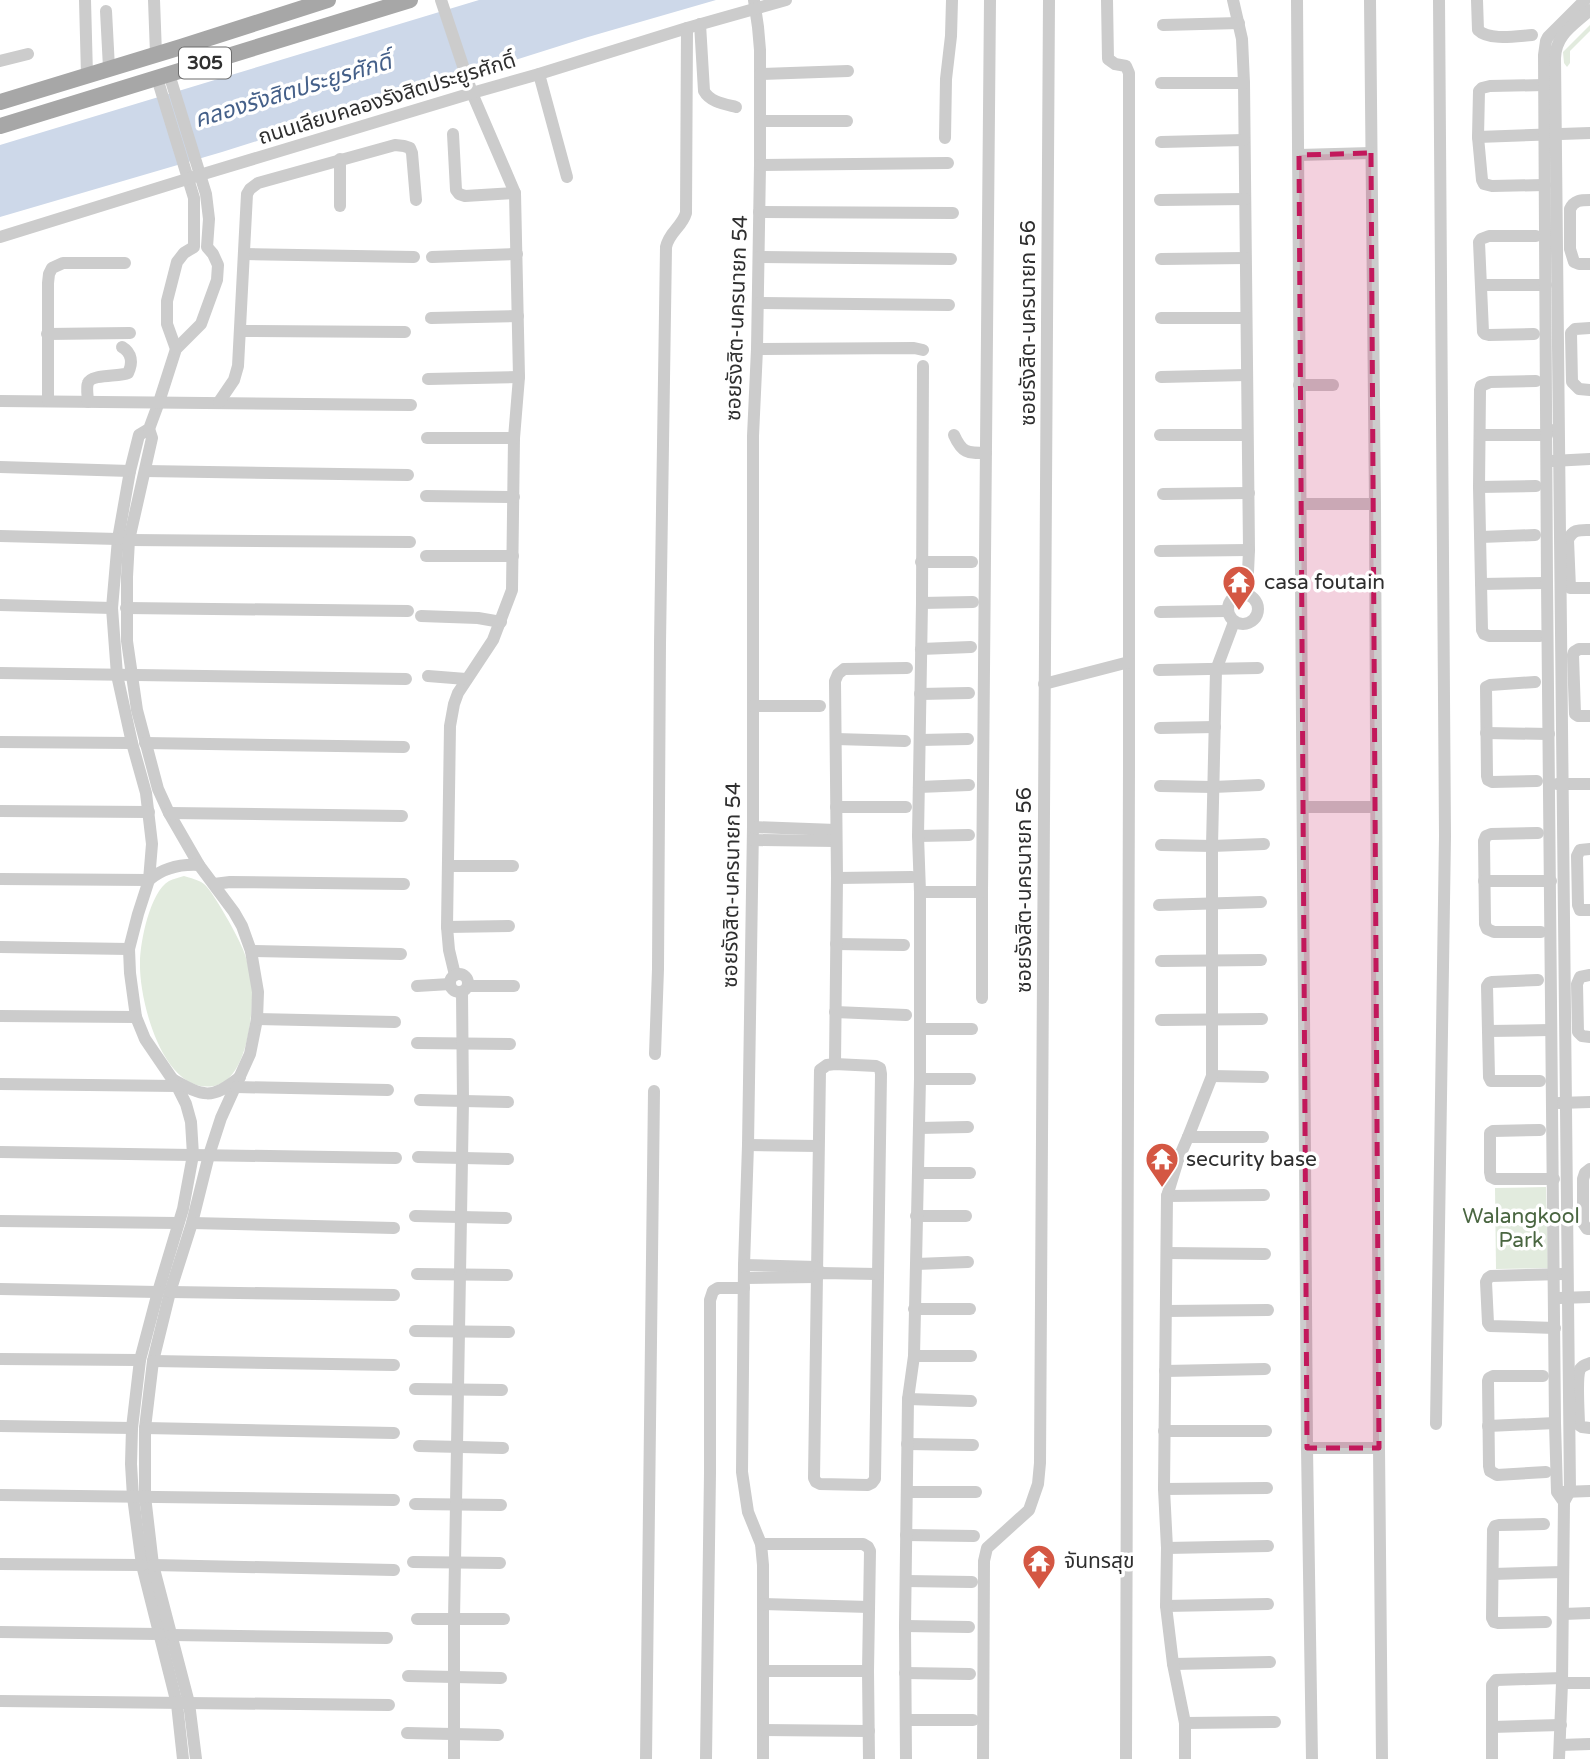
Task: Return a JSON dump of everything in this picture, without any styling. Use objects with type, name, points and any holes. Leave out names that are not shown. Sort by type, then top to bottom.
[{"type":"main road","name":"305","points":[[0,102],[156,54],[287,7],[328,0]]},
{"type":"main road","name":"305","points":[[0,126],[165,81],[410,0]]},
{"type":"street","points":[[85,0],[87,75]]},
{"type":"street","points":[[154,0],[156,54]]},
{"type":"street","name":"ถนนเลียบคลองรังสิตประยูรศักดิ์","points":[[0,237],[470,88],[539,74],[755,4],[786,0]]},
{"type":"street","points":[[945,138],[952,0]]},
{"type":"street","points":[[982,998],[990,0]]},
{"type":"street","name":"ซอยรังสิต-นครนายก 56","points":[[984,1759],[984,1561],[988,1548],[1029,1510],[1038,1484],[1040,1462],[1049,0]]},
{"type":"street","points":[[1107,0],[1108,59],[1115,64],[1126,66],[1129,73],[1126,1759]]},
{"type":"street","points":[[1233,0],[1242,38],[1244,83],[1249,550],[1247,595]]},
{"type":"street","points":[[1297,0],[1307,1448],[1312,1759]]},
{"type":"street","points":[[1370,0],[1382,1759]]},
{"type":"street","points":[[1436,1424],[1445,836],[1439,0]]},
{"type":"street","points":[[1478,0],[1480,33],[1488,37],[1532,35]]},
{"type":"street","points":[[1561,1275],[1553,1179],[1558,1103],[1550,1030],[1551,881],[1543,783],[1549,734],[1547,583],[1558,407],[1550,135],[1545,85],[1546,41],[1553,30],[1585,0]]},
{"type":"street","points":[[442,2],[470,88],[515,193],[519,377],[514,438],[512,590],[488,650],[466,679],[454,704],[450,726],[447,927],[453,980]]},
{"type":"street","name":"ซอยรังสิต-นครนายก 54","points":[[755,4],[761,121],[759,303],[752,462],[753,833],[742,1472],[748,1513],[761,1544],[763,1565],[763,1759]]},
{"type":"street","points":[[1559,1759],[1564,1495],[1558,1103],[1563,784],[1553,461],[1547,435],[1545,185],[1557,44],[1590,10]]},
{"type":"street","points":[[106,11],[109,68]]},
{"type":"street","points":[[1163,25],[1239,23]]},
{"type":"street","points":[[700,24],[704,91],[715,101],[736,107]]},
{"type":"street","points":[[655,1054],[666,247],[667,239],[684,222],[686,213],[687,28]]},
{"type":"street","points":[[0,61],[28,54]]},
{"type":"street","points":[[760,74],[848,71]]},
{"type":"street","points":[[539,74],[567,177]]},
{"type":"street","points":[[165,81],[194,177],[201,247]]},
{"type":"street","points":[[1161,83],[1244,83]]},
{"type":"street","points":[[1545,85],[1482,88],[1479,91],[1478,137],[1484,184],[1545,185]]},
{"type":"street","points":[[761,121],[847,121]]},
{"type":"street","points":[[1478,137],[1590,133]]},
{"type":"street","points":[[453,134],[456,190],[459,194],[465,196],[515,193]]},
{"type":"street","points":[[1161,142],[1244,140]]},
{"type":"street","points":[[219,402],[229,390],[238,366],[247,194],[250,189],[258,183],[395,145],[410,148],[412,153],[416,200]]},
{"type":"street","points":[[1298,155],[1371,153]]},
{"type":"street","points":[[340,159],[341,206]]},
{"type":"street","points":[[760,165],[948,163]]},
{"type":"street","points":[[1160,200],[1245,199]]},
{"type":"street","points":[[1590,200],[1577,201],[1570,209],[1570,249],[1574,262],[1590,264]]},
{"type":"street","points":[[759,212],[953,213]]},
{"type":"street","points":[[1534,334],[1485,334],[1479,242],[1489,236],[1536,236]]},
{"type":"street","points":[[164,1292],[192,1223],[209,1155],[222,1118],[250,1054],[257,1019],[257,992],[251,951],[242,926],[199,865],[169,813],[138,743],[117,674],[123,540],[130,471],[139,435],[149,429],[176,349],[201,324],[217,280],[218,265],[213,254],[201,247],[184,253],[177,262],[167,300],[167,324],[176,349]]},
{"type":"street","points":[[245,254],[414,257]]},
{"type":"street","points":[[432,257],[517,254]]},
{"type":"street","points":[[759,257],[951,260]]},
{"type":"street","points":[[1161,259],[1245,258]]},
{"type":"street","points":[[48,401],[48,283],[52,268],[63,263],[125,262]]},
{"type":"street","points":[[1481,285],[1546,285]]},
{"type":"street","points":[[759,303],[949,304]]},
{"type":"street","points":[[431,318],[518,316]]},
{"type":"street","points":[[1161,318],[1246,318]]},
{"type":"street","points":[[1590,328],[1575,329],[1571,333],[1572,382],[1578,389],[1590,390]]},
{"type":"street","points":[[240,331],[405,332]]},
{"type":"street","points":[[47,334],[130,333]]},
{"type":"street","points":[[88,402],[90,379],[128,373],[130,355],[122,346]]},
{"type":"street","points":[[757,349],[923,350]]},
{"type":"street","points":[[906,1759],[907,1444],[908,1399],[914,1356],[920,1079],[918,836],[923,366]]},
{"type":"street","points":[[1161,377],[1247,375]]},
{"type":"street","points":[[428,379],[519,377]]},
{"type":"street","points":[[1535,381],[1490,382],[1481,386],[1479,487],[1482,630],[1489,636],[1540,636]]},
{"type":"street","points":[[1300,385],[1334,385]]},
{"type":"street","points":[[0,401],[411,405]]},
{"type":"street","points":[[1547,435],[1558,407]]},
{"type":"street","points":[[123,540],[145,471],[152,438],[149,429]]},
{"type":"street","points":[[954,435],[963,450],[986,453]]},
{"type":"street","points":[[1160,435],[1247,435]]},
{"type":"street","points":[[1480,435],[1547,435]]},
{"type":"street","points":[[427,438],[514,438]]},
{"type":"street","points":[[1553,461],[1590,459]]},
{"type":"street","points":[[0,467],[130,471]]},
{"type":"street","points":[[145,471],[408,475]]},
{"type":"street","points":[[1479,487],[1536,486]]},
{"type":"street","points":[[1163,494],[1248,493]]},
{"type":"street","points":[[426,496],[514,497]]},
{"type":"street","points":[[1301,504],[1375,504]]},
{"type":"street","points":[[1590,530],[1575,531],[1570,534],[1568,540],[1570,588],[1590,588]]},
{"type":"street","points":[[1481,537],[1535,535]]},
{"type":"street","points":[[0,537],[410,542]]},
{"type":"street","points":[[1160,551],[1249,550]]},
{"type":"street","points":[[426,556],[513,556]]},
{"type":"street","points":[[921,562],[972,562]]},
{"type":"street","points":[[1481,584],[1547,583]]},
{"type":"street","points":[[1160,611],[1231,617],[1244,624],[1256,616],[1258,606],[1255,601],[1242,594],[1233,597],[1227,606],[1231,617],[1216,670],[1212,846],[1212,1076],[1178,1160],[1167,1196],[1164,1431],[1166,1606],[1173,1664],[1185,1723],[1185,1759]]},
{"type":"street","points":[[922,603],[973,602]]},
{"type":"street","points":[[0,605],[408,611]]},
{"type":"street","points":[[119,608],[127,641],[152,844],[149,880],[129,949],[130,973],[136,1017],[145,1040],[186,1104],[191,1122],[193,1155],[164,1292],[146,1361],[139,1428],[139,1496],[147,1565],[196,1759]]},
{"type":"street","points":[[421,616],[478,618],[501,622]]},
{"type":"street","points":[[921,649],[971,647]]},
{"type":"street","points":[[1590,649],[1579,649],[1573,655],[1575,714],[1590,716]]},
{"type":"street","points":[[1044,684],[1129,662]]},
{"type":"street","points":[[835,1064],[835,681],[844,669],[907,668]]},
{"type":"street","points":[[1159,670],[1258,668]]},
{"type":"street","points":[[0,673],[406,679]]},
{"type":"street","points":[[428,676],[466,679]]},
{"type":"street","points":[[1535,682],[1486,687],[1488,780],[1590,784]]},
{"type":"street","points":[[920,694],[969,693]]},
{"type":"street","points":[[753,706],[820,706]]},
{"type":"street","points":[[1160,728],[1215,727]]},
{"type":"street","points":[[1486,733],[1549,734]]},
{"type":"street","points":[[836,739],[905,741]]},
{"type":"street","points":[[920,740],[968,739]]},
{"type":"street","points":[[0,742],[404,747]]},
{"type":"street","points":[[1160,786],[1259,785]]},
{"type":"street","points":[[919,787],[970,786]]},
{"type":"street","points":[[836,807],[906,807]]},
{"type":"street","points":[[1303,807],[1376,807]]},
{"type":"street","points":[[0,811],[149,812]]},
{"type":"street","points":[[169,813],[402,816]]},
{"type":"street","points":[[753,833],[836,835]]},
{"type":"street","points":[[1538,833],[1486,836],[1485,924],[1487,929],[1493,932],[1541,932]]},
{"type":"street","points":[[918,836],[969,835]]},
{"type":"street","points":[[1161,845],[1264,844]]},
{"type":"street","points":[[1590,849],[1580,850],[1577,856],[1578,905],[1580,909],[1590,911]]},
{"type":"street","points":[[0,879],[149,880],[163,870],[186,864],[199,865]]},
{"type":"street","points":[[448,866],[513,866]]},
{"type":"street","points":[[837,878],[912,877]]},
{"type":"street","points":[[1484,881],[1551,881]]},
{"type":"street","points":[[214,884],[404,884]]},
{"type":"street","points":[[920,892],[982,891]]},
{"type":"street","points":[[1159,905],[1261,902]]},
{"type":"street","points":[[447,927],[509,926]]},
{"type":"street","points":[[836,944],[904,945]]},
{"type":"street","points":[[0,947],[129,949]]},
{"type":"street","points":[[251,951],[401,954]]},
{"type":"street","points":[[1161,961],[1261,960]]},
{"type":"street","points":[[417,986],[453,980],[459,974],[467,978],[463,1043],[454,1759]]},
{"type":"street","points":[[1590,975],[1580,977],[1577,985],[1578,1032],[1582,1036],[1590,1037]]},
{"type":"street","points":[[1538,981],[1489,983],[1487,986],[1491,1081],[1540,1081]]},
{"type":"street","points":[[465,989],[514,986]]},
{"type":"street","points":[[835,1013],[906,1015]]},
{"type":"street","points":[[0,1016],[136,1017]]},
{"type":"street","points":[[257,1019],[395,1022]]},
{"type":"street","points":[[1161,1020],[1262,1019]]},
{"type":"street","points":[[920,1029],[972,1030]]},
{"type":"street","points":[[1488,1031],[1550,1030]]},
{"type":"street","points":[[417,1042],[510,1044]]},
{"type":"street","points":[[835,1064],[871,1065],[880,1068],[875,1479],[868,1485],[820,1484],[814,1478],[820,1070],[835,1064]]},
{"type":"street","points":[[1212,1076],[1263,1077]]},
{"type":"street","points":[[920,1079],[970,1079]]},
{"type":"street","points":[[0,1084],[174,1082],[207,1094],[217,1093],[238,1082],[388,1090]]},
{"type":"street","points":[[646,1759],[654,1091]]},
{"type":"street","points":[[420,1100],[508,1102]]},
{"type":"street","points":[[1558,1103],[1590,1102]]},
{"type":"street","points":[[919,1128],[968,1127]]},
{"type":"street","points":[[1540,1130],[1490,1133],[1490,1172],[1495,1179],[1553,1179]]},
{"type":"street","points":[[1188,1137],[1262,1137]]},
{"type":"street","points":[[748,1144],[818,1146]]},
{"type":"street","points":[[0,1152],[396,1158]]},
{"type":"street","points":[[418,1157],[508,1159]]},
{"type":"street","points":[[1590,1169],[1583,1179],[1583,1223],[1590,1229]]},
{"type":"street","points":[[918,1173],[970,1173]]},
{"type":"street","points":[[1167,1196],[1264,1195]]},
{"type":"street","points":[[415,1216],[506,1218]]},
{"type":"street","points":[[916,1216],[967,1216]]},
{"type":"street","points":[[0,1221],[178,1223]]},
{"type":"street","points":[[192,1223],[394,1227]]},
{"type":"street","points":[[1167,1253],[1265,1254]]},
{"type":"street","points":[[915,1264],[968,1262]]},
{"type":"street","points":[[706,1759],[710,1300],[713,1291],[744,1277],[818,1273],[877,1274]]},
{"type":"street","points":[[416,1274],[507,1275]]},
{"type":"street","points":[[1555,1328],[1490,1326],[1486,1282],[1491,1276],[1561,1275]]},
{"type":"street","points":[[0,1289],[394,1295]]},
{"type":"street","points":[[1561,1298],[1590,1297]]},
{"type":"street","points":[[1561,1298],[1555,1328],[1555,1423],[1564,1495]]},
{"type":"street","points":[[914,1309],[970,1309]]},
{"type":"street","points":[[1166,1311],[1268,1310]]},
{"type":"street","points":[[415,1331],[509,1332]]},
{"type":"street","points":[[914,1356],[971,1356]]},
{"type":"street","points":[[0,1359],[394,1366]]},
{"type":"street","points":[[1590,1363],[1582,1366],[1578,1383],[1579,1425],[1590,1428]]},
{"type":"street","points":[[1166,1371],[1265,1370]]},
{"type":"street","points":[[1544,1376],[1489,1378],[1488,1426],[1489,1466],[1492,1473],[1546,1472]]},
{"type":"street","points":[[415,1389],[502,1390]]},
{"type":"street","points":[[908,1399],[971,1401]]},
{"type":"street","points":[[1488,1426],[1555,1423]]},
{"type":"street","points":[[0,1426],[394,1433]]},
{"type":"street","points":[[1164,1431],[1266,1431]]},
{"type":"street","points":[[907,1444],[973,1445]]},
{"type":"street","points":[[419,1446],[503,1448]]},
{"type":"street","points":[[1307,1448],[1379,1448]]},
{"type":"street","points":[[1164,1489],[1267,1488]]},
{"type":"street","points":[[1564,1495],[1590,1491]]},
{"type":"street","points":[[907,1492],[976,1492]]},
{"type":"street","points":[[0,1495],[394,1500]]},
{"type":"street","points":[[415,1504],[501,1505]]},
{"type":"street","points":[[1544,1524],[1495,1526],[1492,1618],[1494,1622],[1546,1622]]},
{"type":"street","points":[[906,1535],[974,1536]]},
{"type":"street","points":[[761,1544],[863,1544],[869,1547],[869,1759]]},
{"type":"street","points":[[1167,1548],[1268,1546]]},
{"type":"street","points":[[413,1562],[500,1563]]},
{"type":"street","points":[[0,1564],[394,1570]]},
{"type":"street","points":[[1493,1574],[1563,1572]]},
{"type":"street","points":[[906,1581],[972,1582]]},
{"type":"street","points":[[762,1604],[869,1607]]},
{"type":"street","points":[[1166,1606],[1268,1604]]},
{"type":"street","points":[[1563,1614],[1590,1614]]},
{"type":"street","points":[[416,1619],[504,1619]]},
{"type":"street","points":[[905,1626],[969,1627]]},
{"type":"street","points":[[0,1632],[387,1638]]},
{"type":"street","points":[[1173,1664],[1270,1662]]},
{"type":"street","points":[[763,1671],[868,1671]]},
{"type":"street","points":[[905,1673],[970,1674]]},
{"type":"street","points":[[408,1676],[500,1678]]},
{"type":"street","points":[[1492,1759],[1492,1685],[1496,1680],[1590,1682]]},
{"type":"street","points":[[0,1701],[389,1705]]},
{"type":"street","points":[[183,1704],[183,1759]]},
{"type":"street","points":[[906,1720],[973,1720]]},
{"type":"street","points":[[1185,1723],[1275,1722]]},
{"type":"street","points":[[1492,1727],[1561,1725]]},
{"type":"street","points":[[763,1730],[869,1731]]},
{"type":"street","points":[[407,1733],[498,1735]]},
{"type":"street","points":[[1560,1745],[1590,1744]]},
{"type":"highlighted area","points":[[1371,153],[1379,1448],[1307,1448],[1299,155]]},
{"type":"green space","points":[[1590,25],[1590,31],[1570,51],[1570,63],[1567,67],[1563,52]]},
{"type":"green space","points":[[184,876],[204,884],[220,905],[244,952],[252,984],[249,1029],[241,1059],[225,1081],[214,1086],[196,1085],[181,1076],[168,1061],[150,1021],[141,980],[142,943],[151,906],[162,887],[169,881]]},
{"type":"green space","name":"Walangkool Park","points":[[1546,1187],[1548,1268],[1496,1269],[1495,1188]]},
{"type":"water","name":"คลองรังสิตประยูรศักดิ์","points":[[479,0],[716,0],[588,37],[222,152],[0,217],[0,145]]},
{"type":"place","name":"casa foutain","points":[[1239,612]]},
{"type":"place","name":"security base","points":[[1162,1189]]},
{"type":"place","name":"จันทรสุข","points":[[1039,1591]]}]
